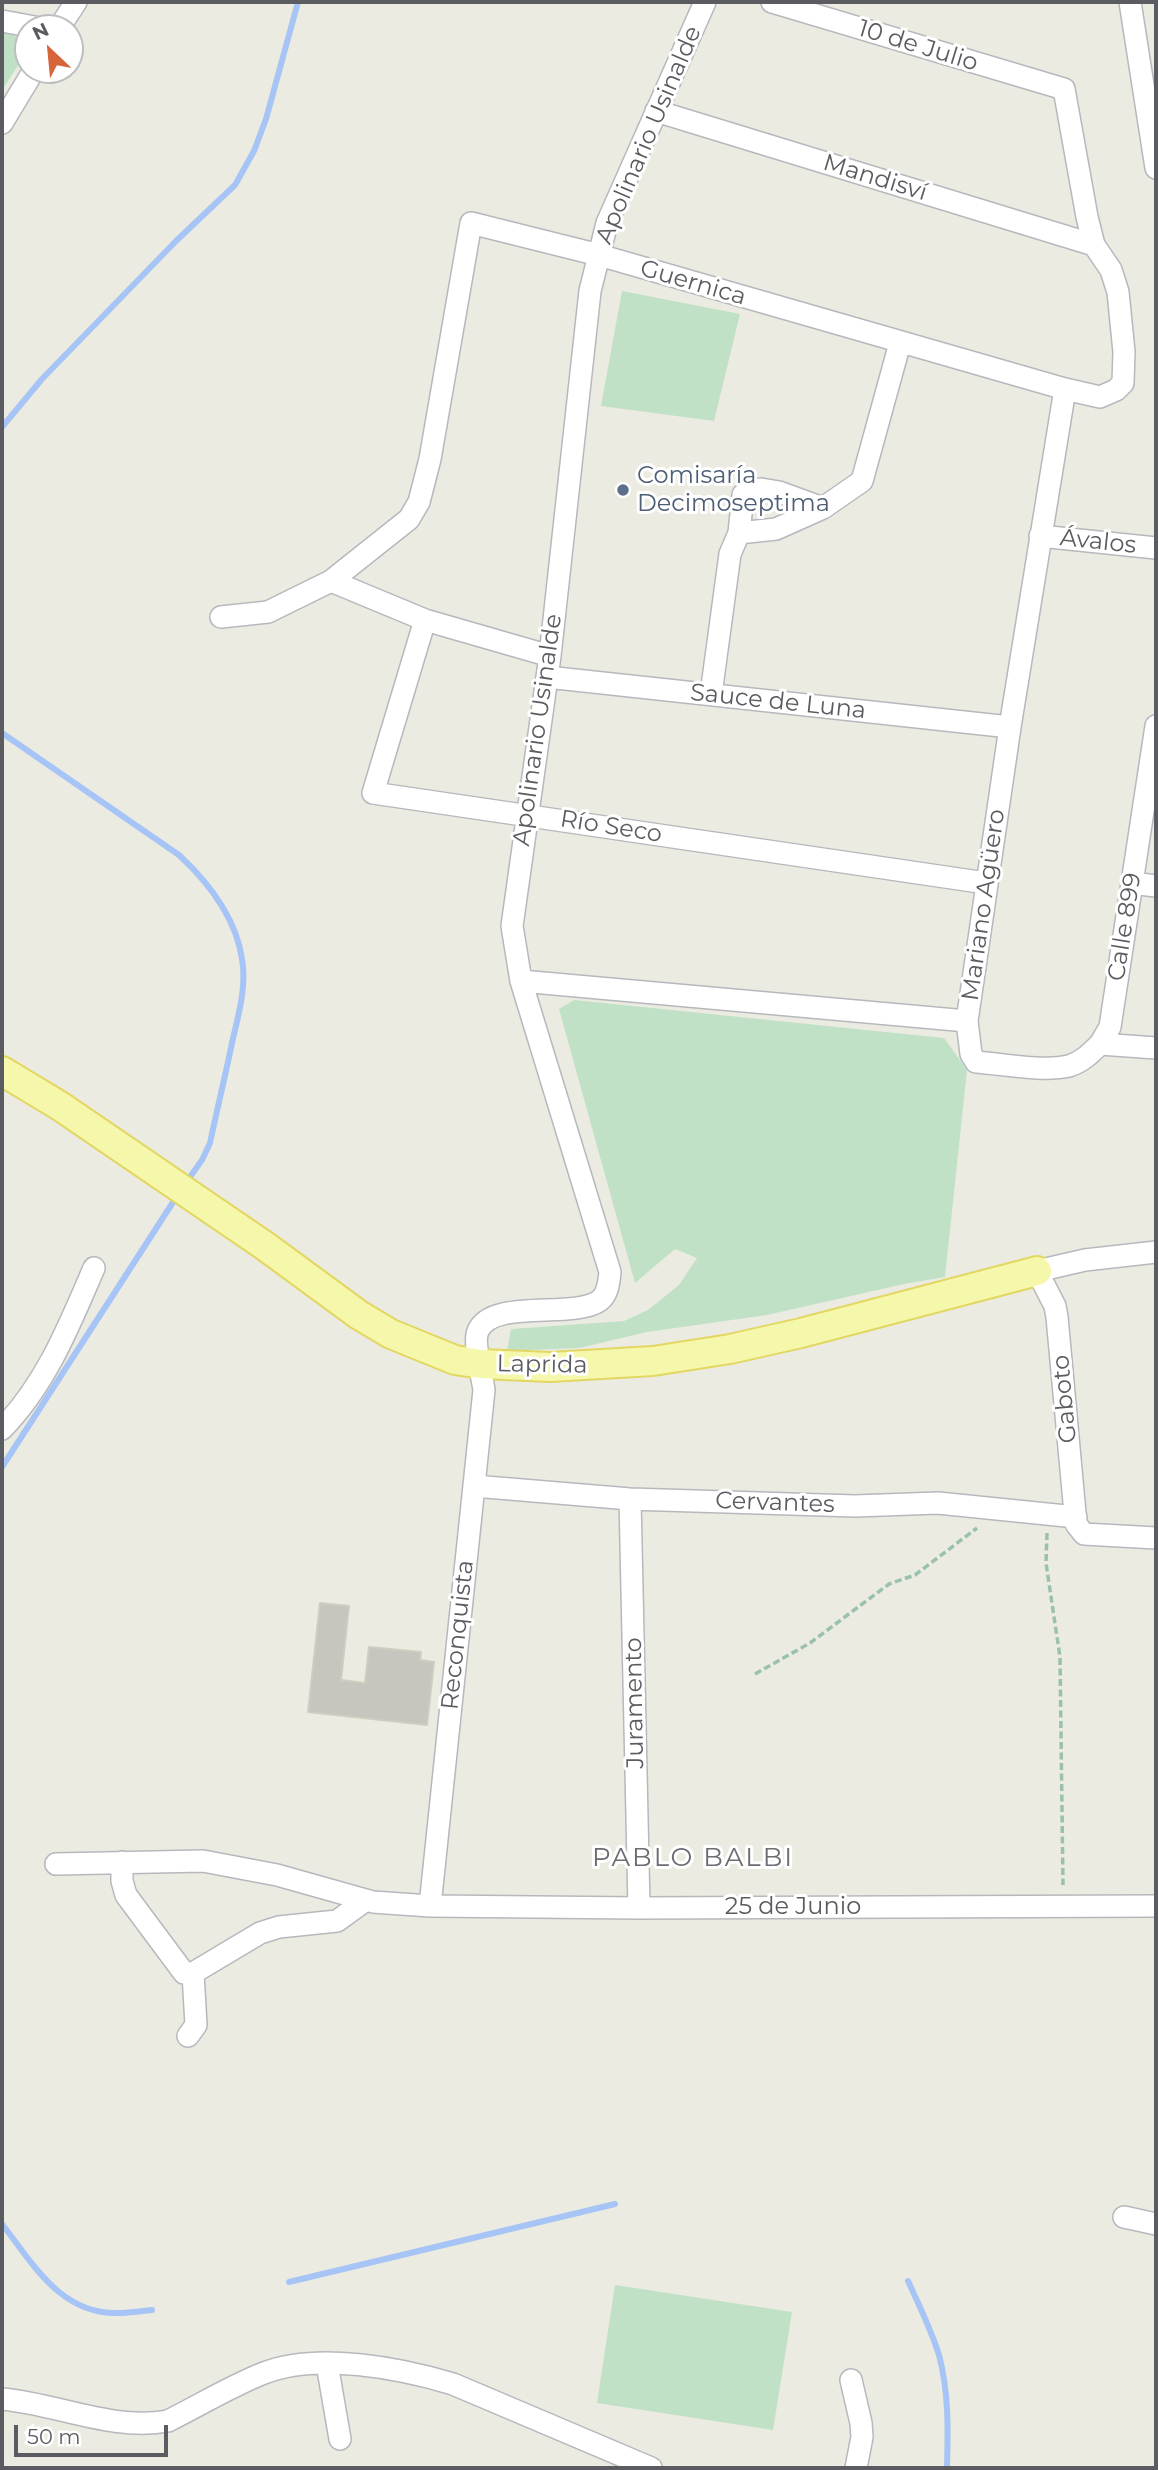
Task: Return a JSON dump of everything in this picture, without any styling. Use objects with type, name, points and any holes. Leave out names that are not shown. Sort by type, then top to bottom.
[{"type":"main road","name":"Laprida","points":[[2,1071],[51,1100],[265,1246],[359,1315],[391,1335],[455,1360],[550,1367],[653,1361],[730,1349],[802,1333],[1037,1271]]},
{"type":"street","name":"Apolinario Usinalde","points":[[481,1364],[476,1341],[478,1330],[488,1320],[512,1312],[582,1308],[601,1300],[608,1287],[610,1272],[521,981],[512,926],[550,656],[590,291],[607,223],[705,2]]},
{"type":"street","name":"10 de Julio","points":[[772,2],[1064,89],[1094,245]]},
{"type":"street","points":[[1130,2],[1156,168]]},
{"type":"street","points":[[2,123],[26,84]]},
{"type":"street","name":"Mandisví","points":[[656,111],[1094,245]]},
{"type":"street","name":"Guernica","points":[[331,581],[409,519],[419,502],[430,459],[471,223],[599,255],[900,343],[1100,397],[1116,390],[1123,383],[1124,352],[1118,292],[1111,270],[1094,245]]},
{"type":"street","points":[[739,533],[776,529],[823,508],[862,481],[900,343]]},
{"type":"street","name":"Mariano Agüero","points":[[521,981],[967,1021],[1010,727],[1065,389]]},
{"type":"street","points":[[711,694],[730,554],[739,533],[743,495],[761,489],[779,492],[823,508]]},
{"type":"street","name":"Ávalos","points":[[1040,536],[1156,548]]},
{"type":"street","points":[[221,617],[268,612],[331,581],[425,620],[550,656]]},
{"type":"street","name":"Río Seco","points":[[425,620],[373,793],[986,883]]},
{"type":"street","name":"Sauce de Luna","points":[[547,677],[1010,727]]},
{"type":"street","name":"Calle 899","points":[[1100,1044],[1110,1027],[1155,738]]},
{"type":"street","points":[[1132,883],[1156,886]]},
{"type":"street","points":[[967,1021],[971,1054],[976,1062],[1049,1068],[1070,1065],[1087,1057],[1100,1044],[1156,1048]]},
{"type":"street","name":"Laprida","points":[[1037,1271],[1085,1259],[1156,1252]]},
{"type":"street","points":[[2,1429],[29,1398],[50,1364],[94,1268]]},
{"type":"street","name":"Gaboto","points":[[1037,1271],[1058,1317],[1078,1524]]},
{"type":"street","name":"Reconquista","points":[[430,1906],[484,1390],[481,1364]]},
{"type":"street","name":"Cervantes","points":[[474,1486],[630,1499],[855,1506],[938,1503],[1048,1514],[1078,1524],[1092,1535],[1156,1538]]},
{"type":"street","name":"Juramento","points":[[630,1499],[639,1908]]},
{"type":"street","name":"25 de Junio","points":[[56,1864],[203,1861],[277,1875],[366,1900],[430,1906],[1156,1906]]},
{"type":"street","points":[[122,1862],[122,1881],[126,1895],[184,1973],[192,1973],[260,1933],[279,1927],[337,1921],[366,1900]]},
{"type":"street","points":[[188,2036],[196,2025],[192,1973]]},
{"type":"street","points":[[1124,2217],[1156,2224]]},
{"type":"street","points":[[327,2364],[340,2439]]},
{"type":"street","points":[[2,2399],[118,2422],[154,2424],[168,2421],[264,2373],[300,2365],[369,2367],[453,2384],[651,2468]]},
{"type":"street","points":[[851,2380],[862,2437],[856,2468]]},
{"type":"path","points":[[755,1674],[810,1643],[889,1584],[915,1575],[1001,1509]]},
{"type":"path","points":[[1048,1514],[1046,1563],[1060,1657],[1063,1905]]},
{"type":"green space","points":[[2,30],[14,35],[14,72],[2,90]]},
{"type":"green space","points":[[622,291],[740,314],[714,421],[601,406]]},
{"type":"green space","points":[[574,1000],[944,1038],[967,1070],[945,1277],[767,1315],[647,1332],[579,1348],[507,1351],[511,1329],[624,1321],[648,1310],[679,1285],[697,1258],[675,1249],[635,1283],[559,1009]]},
{"type":"green space","points":[[615,2285],[792,2312],[773,2430],[597,2403]]},
{"type":"building","points":[[320,1603],[349,1606],[341,1680],[365,1683],[369,1647],[421,1652],[420,1660],[434,1662],[427,1725],[308,1712]]},
{"type":"waterway","points":[[2,427],[42,379],[176,241],[235,185],[254,151],[266,119],[298,2]]},
{"type":"waterway","points":[[2,733],[179,855],[210,889],[234,929],[243,970],[239,1012],[210,1143],[185,1184]]},
{"type":"waterway","points":[[2,1467],[177,1196]]},
{"type":"waterway","points":[[289,2282],[615,2204]]},
{"type":"waterway","points":[[2,2224],[50,2284],[81,2306],[119,2313],[152,2310]]},
{"type":"waterway","points":[[908,2281],[939,2355],[945,2383],[947,2468]]},
{"type":"place","name":"Comisaría Decimoseptima","points":[[623,490]]},
{"type":"district","name":"PABLO BALBI","points":[[693,1858]]}]
